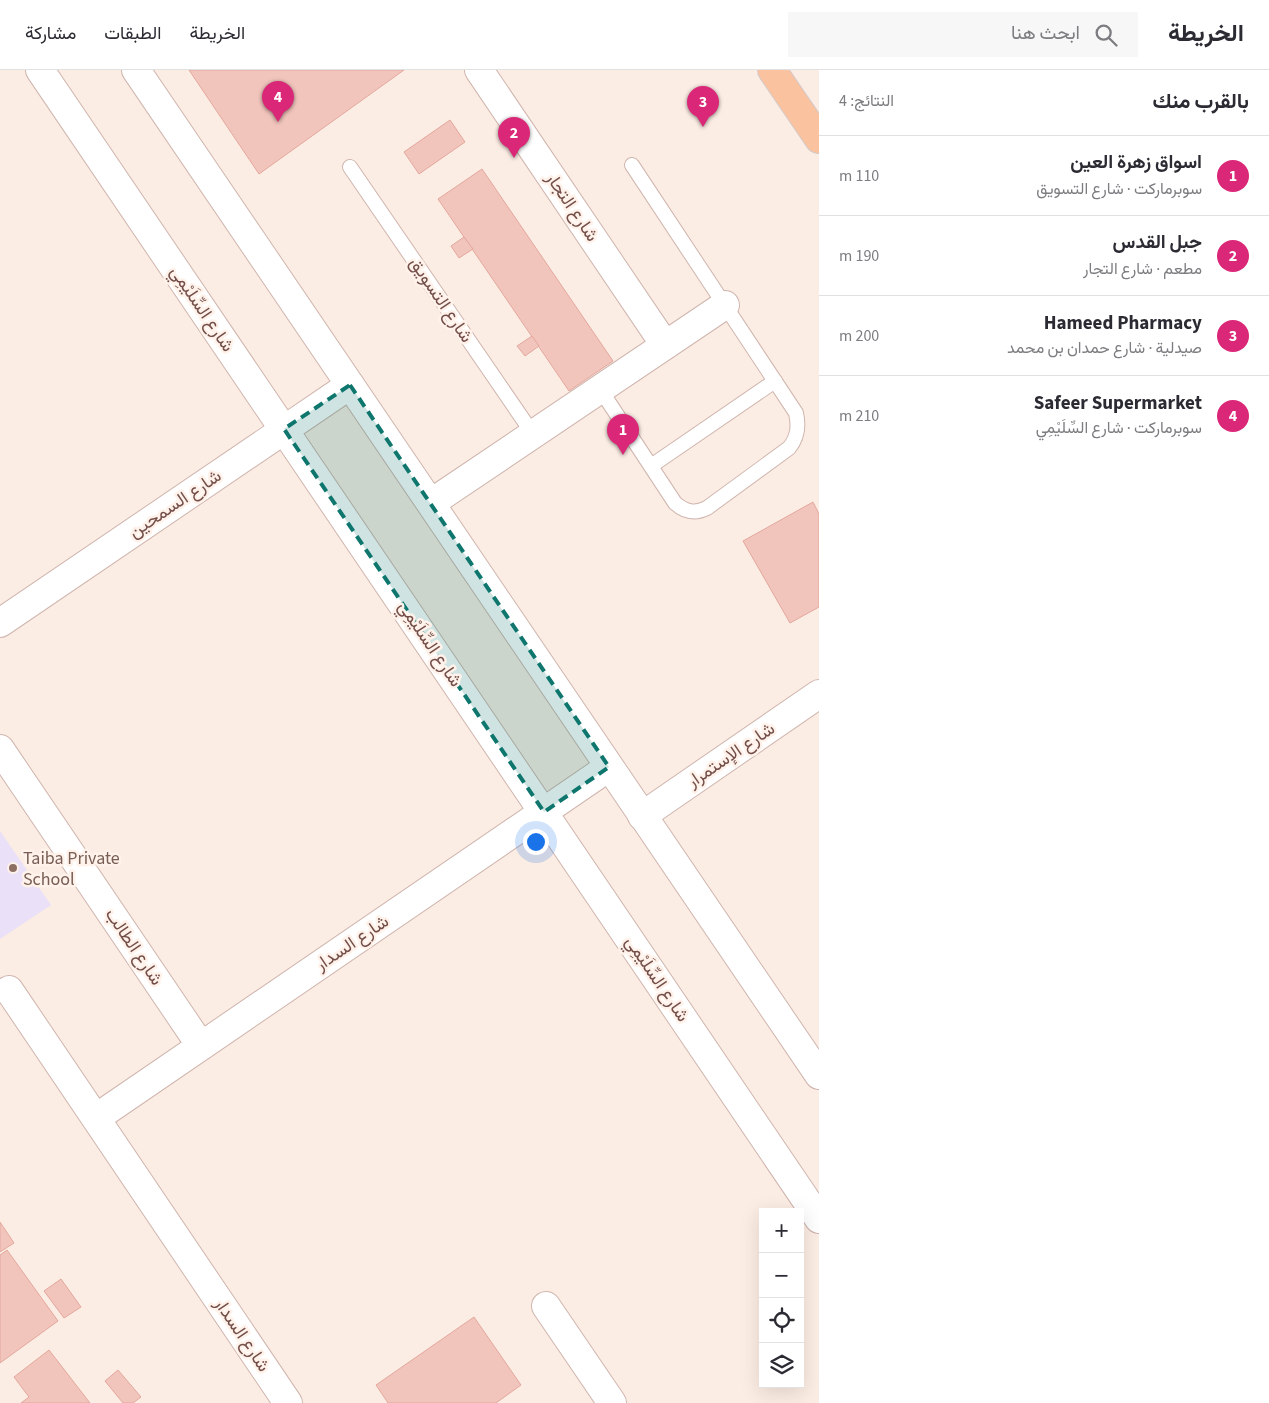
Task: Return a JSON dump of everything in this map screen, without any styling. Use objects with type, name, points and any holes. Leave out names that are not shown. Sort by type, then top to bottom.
[{"type":"main road","points":[[772,70],[819,140]]},
{"type":"street","name":"شارع السِّلَيْمِي","points":[[40,70],[819,1218]]},
{"type":"street","points":[[136,70],[819,1076]]},
{"type":"street","name":"شارع التجار","points":[[479,70],[665,345]]},
{"type":"street","points":[[431,503],[725,305]]},
{"type":"street","name":"شارع السمحين","points":[[0,624],[350,385]]},
{"type":"street","name":"شارع الإستمرار","points":[[642,816],[819,694]]},
{"type":"street","name":"شارع الطالب","points":[[0,749],[201,1046]]},
{"type":"street","name":"شارع السدار","points":[[96,1118],[609,767]]},
{"type":"street","name":"شارع السدار","points":[[10,990],[288,1403]]},
{"type":"street","points":[[546,1306],[612,1403]]},
{"type":"lane","points":[[600,390],[675,503],[681,508],[695,512],[707,508],[789,448],[798,429],[796,413],[632,165]]},
{"type":"lane","name":"شارع التسويق","points":[[350,167],[533,434]]},
{"type":"lane","points":[[651,466],[775,381]]},
{"type":"highlighted area","points":[[350,385],[609,767],[544,812],[284,429]]},
{"type":"shaded area","name":"Taiba Private School","points":[[0,831],[51,905],[0,939]]},
{"type":"building","points":[[189,70],[404,70],[259,174]]},
{"type":"building","points":[[450,120],[465,142],[419,174],[404,152]]},
{"type":"building","points":[[482,169],[613,361],[569,391],[438,199]]},
{"type":"building","points":[[464,237],[473,249],[459,258],[451,246]]},
{"type":"building","points":[[532,336],[539,346],[525,356],[517,346]]},
{"type":"building","points":[[813,502],[819,514],[819,607],[790,623],[743,541]]},
{"type":"building","points":[[0,1222],[14,1243],[0,1252]]},
{"type":"building","points":[[7,1250],[58,1321],[0,1363],[0,1255]]},
{"type":"building","points":[[61,1279],[81,1307],[64,1318],[44,1291]]},
{"type":"building","points":[[474,1317],[521,1385],[496,1403],[388,1403],[376,1385]]},
{"type":"building","points":[[49,1350],[90,1403],[21,1403],[29,1397],[14,1377]]},
{"type":"building","points":[[118,1370],[141,1397],[133,1403],[123,1403],[105,1381]]},
{"type":"place","name":"Safeer Supermarket","points":[[278,122]]},
{"type":"place","name":"Hameed Pharmacy","points":[[703,127]]},
{"type":"place","name":"جبل القدس","points":[[514,158]]},
{"type":"place","name":"اسواق زهرة العين","points":[[623,455]]},
{"type":"place","name":"Taiba Private School","points":[[13,868]]}]
